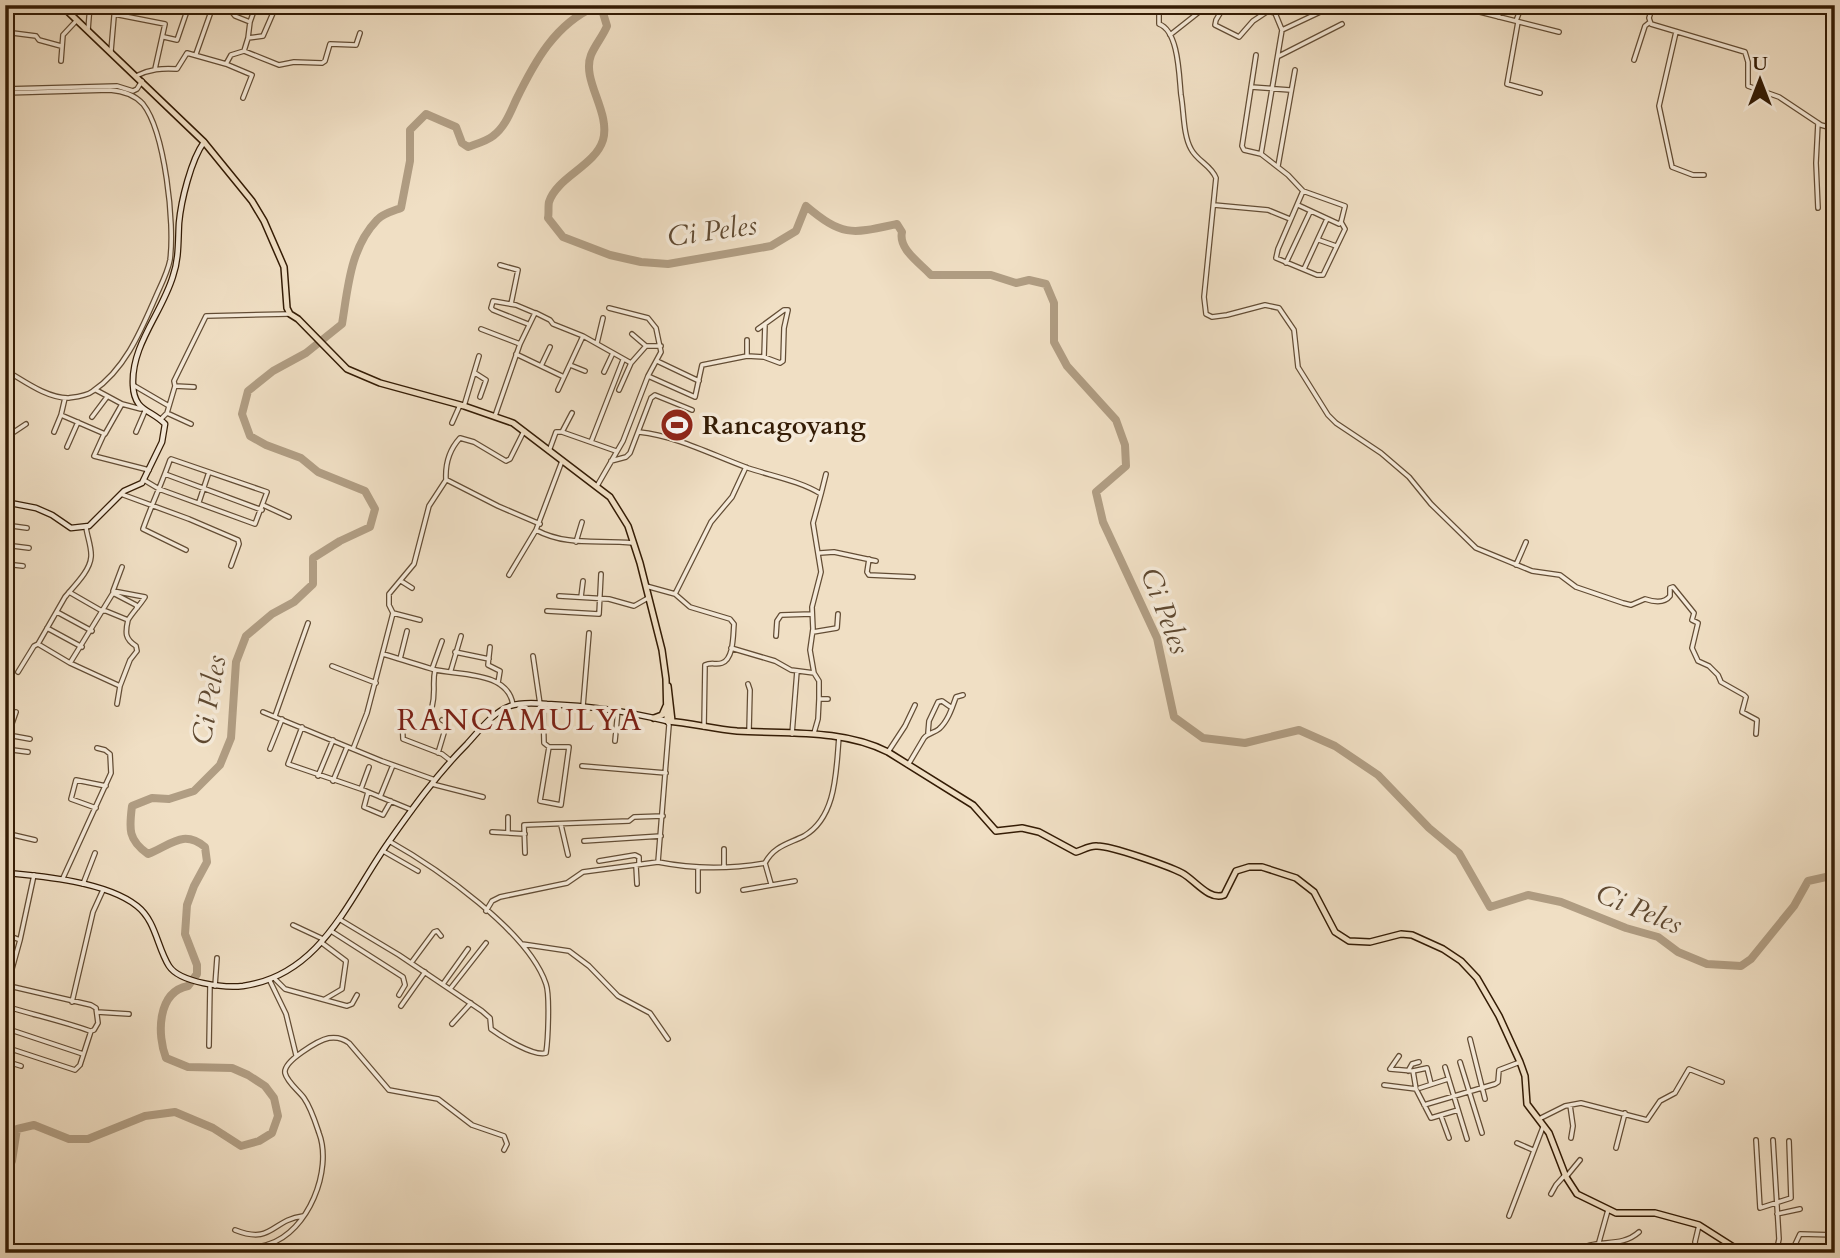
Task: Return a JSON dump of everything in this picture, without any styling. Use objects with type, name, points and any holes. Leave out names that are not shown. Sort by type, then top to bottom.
[{"type":"main road","points":[[61,5],[204,142],[252,201],[284,267],[286,303],[290,314],[298,319],[338,362],[359,375],[380,383],[495,416],[524,431],[613,501],[635,544],[646,586],[666,679],[669,722]]},
{"type":"main road","points":[[5,502],[36,508],[71,528],[86,527],[121,494],[144,480],[164,436],[164,424],[143,410],[135,397],[135,361],[174,274],[183,201],[198,150],[204,142]]},
{"type":"main road","points":[[5,873],[63,878],[103,890],[136,905],[145,914],[170,968],[204,984],[242,986],[272,980],[294,967],[323,941],[389,841],[433,782],[494,717],[513,705],[583,706],[704,727],[792,734],[814,733],[839,737],[888,752],[973,805],[996,831],[1022,828],[1040,831],[1076,852],[1095,846],[1115,850],[1183,873],[1199,886],[1220,897],[1224,895],[1236,871],[1255,867],[1270,869],[1296,878],[1311,889],[1341,938],[1364,943],[1401,934],[1419,937],[1458,959],[1477,978],[1499,1016],[1525,1076],[1527,1104],[1554,1142],[1566,1176],[1580,1196],[1621,1214],[1662,1214],[1699,1225],[1740,1251]]},
{"type":"main road","points":[[654,718],[662,715],[669,705]]},
{"type":"main road","points":[[669,705],[685,724]]},
{"type":"street","points":[[88,30],[90,5]]},
{"type":"street","points":[[111,51],[114,5]]},
{"type":"street","points":[[164,37],[176,41],[189,5]]},
{"type":"street","points":[[196,54],[213,5],[250,22]]},
{"type":"street","points":[[232,12],[234,5]]},
{"type":"street","points":[[244,51],[256,5]]},
{"type":"street","points":[[309,5],[321,10],[325,5]]},
{"type":"street","points":[[1158,5],[1159,23],[1165,26],[1170,35],[1178,61],[1189,145],[1214,172],[1216,184],[1204,297],[1207,315],[1227,315],[1258,306],[1279,308],[1294,330],[1298,367],[1319,402],[1336,423],[1381,453],[1409,477],[1431,504],[1476,548],[1532,571],[1560,575],[1576,587],[1631,604],[1640,599],[1664,601],[1670,596],[1671,586],[1673,587],[1694,612],[1692,620],[1698,623],[1693,653],[1698,661],[1715,672],[1721,682],[1746,697],[1742,712],[1757,720],[1756,734]]},
{"type":"street","points":[[1170,35],[1208,5]]},
{"type":"street","points":[[1225,5],[1215,22],[1232,35],[1239,37],[1257,17],[1268,11],[1275,13],[1282,30],[1261,154]]},
{"type":"street","points":[[1282,30],[1335,5]]},
{"type":"street","points":[[1476,12],[1478,5]]},
{"type":"street","points":[[1498,18],[1503,5]]},
{"type":"street","points":[[1522,5],[1507,84],[1540,93]]},
{"type":"street","points":[[1633,60],[1645,26],[1650,22],[1653,5]]},
{"type":"street","points":[[1456,6],[1559,32]]},
{"type":"street","points":[[248,38],[263,36],[273,13],[278,9],[285,9]]},
{"type":"street","points":[[114,14],[164,24],[164,37],[155,69]]},
{"type":"street","points":[[61,61],[63,35],[77,20]]},
{"type":"street","points":[[1650,22],[1745,52],[1748,62],[1748,86],[1779,97],[1818,123],[1835,130]]},
{"type":"street","points":[[1279,56],[1342,24]]},
{"type":"street","points":[[5,32],[36,36],[39,40],[61,46]]},
{"type":"street","points":[[1676,32],[1659,113],[1672,167],[1693,175],[1704,175]]},
{"type":"street","points":[[226,64],[231,55],[244,51],[279,65],[322,62],[325,61],[330,44],[354,46],[360,33]]},
{"type":"street","points":[[136,76],[155,69],[177,69],[187,52],[252,75],[243,98]]},
{"type":"street","points":[[1256,55],[1242,146],[1244,150],[1261,154],[1278,166],[1303,191],[1345,206],[1341,222],[1345,229],[1323,275],[1276,258],[1303,191]]},
{"type":"street","points":[[1278,166],[1295,70]]},
{"type":"street","points":[[5,91],[117,86],[135,90],[142,81]]},
{"type":"street","points":[[1251,87],[1290,90]]},
{"type":"street","points":[[5,91],[125,92],[142,104],[155,132],[167,178],[171,241],[170,261],[131,349],[95,390],[85,395],[65,398],[45,392],[5,370]]},
{"type":"street","points":[[1818,123],[1818,208]]},
{"type":"street","points":[[1214,205],[1268,209],[1291,220]]},
{"type":"street","points":[[1297,205],[1339,224],[1341,222]]},
{"type":"street","points":[[1286,263],[1310,212]]},
{"type":"street","points":[[1304,270],[1328,219]]},
{"type":"street","points":[[1319,240],[1336,246]]},
{"type":"street","points":[[500,265],[517,270],[511,304]]},
{"type":"street","points":[[528,324],[491,309],[495,300],[535,313],[550,320],[552,324],[597,342],[612,354],[631,363]]},
{"type":"street","points":[[597,486],[635,412],[661,346],[656,328],[648,318],[609,308]]},
{"type":"street","points":[[648,376],[693,397],[696,396],[702,365],[747,356],[764,357],[780,363],[783,361],[789,310],[784,310],[758,329]]},
{"type":"street","points":[[495,416],[516,354],[535,313]]},
{"type":"street","points":[[160,420],[167,413],[174,381],[204,317],[290,314]]},
{"type":"street","points":[[597,342],[603,318]]},
{"type":"street","points":[[764,357],[765,324]]},
{"type":"street","points":[[481,329],[520,344]]},
{"type":"street","points":[[632,334],[646,346],[661,346]]},
{"type":"street","points":[[558,390],[583,336]]},
{"type":"street","points":[[747,340],[747,356]]},
{"type":"street","points":[[619,390],[631,363],[646,346]]},
{"type":"street","points":[[541,366],[550,347]]},
{"type":"street","points":[[516,354],[564,377]]},
{"type":"street","points":[[604,372],[612,354]]},
{"type":"street","points":[[452,423],[475,373],[479,356]]},
{"type":"street","points":[[591,442],[623,360]]},
{"type":"street","points":[[657,361],[699,381]]},
{"type":"street","points":[[570,365],[585,371]]},
{"type":"street","points":[[475,373],[486,380],[480,397]]},
{"type":"street","points":[[133,385],[169,405]]},
{"type":"street","points":[[175,386],[194,387]]},
{"type":"street","points":[[95,390],[122,404],[143,410],[136,432]]},
{"type":"street","points":[[611,461],[628,455],[655,395],[692,410]]},
{"type":"street","points":[[92,417],[107,397]]},
{"type":"street","points":[[54,432],[65,398]]},
{"type":"street","points":[[122,404],[94,456],[149,470]]},
{"type":"street","points":[[167,413],[191,424]]},
{"type":"street","points":[[562,432],[572,413]]},
{"type":"street","points":[[61,415],[104,433]]},
{"type":"street","points":[[67,447],[78,422]]},
{"type":"street","points":[[5,460],[11,434],[26,424]]},
{"type":"street","points":[[353,749],[376,683],[393,613],[389,605],[389,594],[416,561],[429,506],[446,480],[447,459],[458,440],[468,440],[506,461],[510,459],[524,431]]},
{"type":"street","points":[[549,451],[556,432],[562,432],[616,452]]},
{"type":"street","points":[[639,432],[708,451],[821,494]]},
{"type":"street","points":[[144,480],[159,489],[255,524],[267,494],[172,458],[159,489],[144,530],[186,550]]},
{"type":"street","points":[[509,575],[540,524],[562,461]]},
{"type":"street","points":[[675,594],[711,522],[732,497],[746,467]]},
{"type":"street","points":[[199,502],[209,472]]},
{"type":"street","points":[[165,474],[289,517]]},
{"type":"street","points":[[814,733],[820,699],[819,681],[814,673],[810,650],[813,632],[811,607],[821,572],[813,523],[826,474]]},
{"type":"street","points":[[446,480],[540,524]]},
{"type":"street","points":[[121,494],[239,540],[231,566]]},
{"type":"street","points":[[576,542],[582,522]]},
{"type":"street","points":[[5,525],[27,528]]},
{"type":"street","points":[[18,672],[92,558],[86,527]]},
{"type":"street","points":[[536,530],[555,539],[576,542],[635,544]]},
{"type":"street","points":[[1516,565],[1525,542]]},
{"type":"street","points":[[5,545],[29,548]]},
{"type":"street","points":[[820,553],[834,552],[876,561]]},
{"type":"street","points":[[869,559],[867,574],[878,577],[913,577]]},
{"type":"street","points":[[5,564],[23,566]]},
{"type":"street","points":[[70,663],[92,631],[122,568]]},
{"type":"street","points":[[547,611],[599,614],[601,574]]},
{"type":"street","points":[[401,581],[412,588]]},
{"type":"street","points":[[582,597],[583,581]]},
{"type":"street","points":[[646,586],[675,594],[690,607],[733,621],[731,648],[725,662],[709,662],[705,665],[704,727]]},
{"type":"street","points":[[69,592],[102,611],[128,620]]},
{"type":"street","points":[[112,592],[137,605],[137,608]]},
{"type":"street","points":[[112,592],[145,596],[128,620],[126,635],[128,641],[137,647],[137,651],[131,658],[120,686],[117,704]]},
{"type":"street","points":[[559,596],[600,599],[634,606],[649,598]]},
{"type":"street","points":[[57,612],[92,631]]},
{"type":"street","points":[[393,613],[420,620]]},
{"type":"street","points":[[776,636],[777,621],[781,615],[812,614]]},
{"type":"street","points":[[813,632],[837,628],[838,614]]},
{"type":"street","points":[[275,716],[308,623]]},
{"type":"street","points":[[47,628],[82,647]]},
{"type":"street","points":[[400,659],[407,631]]},
{"type":"street","points":[[583,706],[589,632]]},
{"type":"street","points":[[451,670],[461,636]]},
{"type":"street","points":[[432,707],[436,688],[433,680],[434,669],[442,641]]},
{"type":"street","points":[[37,644],[120,686]]},
{"type":"street","points":[[490,647],[488,665],[501,672],[498,683]]},
{"type":"street","points":[[731,648],[775,661],[797,671],[814,673]]},
{"type":"street","points":[[456,652],[489,659]]},
{"type":"street","points":[[383,654],[498,683],[510,694],[513,705]]},
{"type":"street","points":[[533,656],[542,704],[544,743],[549,747],[569,747],[561,805],[540,802],[549,747]]},
{"type":"street","points":[[332,666],[376,683]]},
{"type":"street","points":[[792,734],[797,671]]},
{"type":"street","points":[[748,684],[749,731]]},
{"type":"street","points":[[929,733],[938,730],[956,697],[963,695]]},
{"type":"street","points":[[820,699],[828,699]]},
{"type":"street","points":[[908,765],[929,733],[929,721],[938,702],[942,701],[952,708]]},
{"type":"street","points":[[888,752],[915,705]]},
{"type":"street","points":[[615,741],[618,710]]},
{"type":"street","points":[[16,712],[6,735],[30,739]]},
{"type":"street","points":[[263,712],[433,782],[483,797]]},
{"type":"street","points":[[402,713],[403,739],[438,752],[451,761]]},
{"type":"street","points":[[271,749],[282,719]]},
{"type":"street","points":[[438,752],[447,723],[442,720]]},
{"type":"street","points":[[659,862],[669,722]]},
{"type":"street","points":[[302,727],[287,763],[412,810]]},
{"type":"street","points":[[771,884],[765,863],[771,852],[808,833],[826,812],[834,789],[839,737]]},
{"type":"street","points":[[318,776],[333,740]]},
{"type":"street","points":[[333,781],[348,747]]},
{"type":"street","points":[[63,878],[111,773],[111,758],[105,750],[97,748]]},
{"type":"street","points":[[5,750],[28,752]]},
{"type":"street","points":[[380,797],[393,765]]},
{"type":"street","points":[[582,766],[666,773]]},
{"type":"street","points":[[361,789],[369,767]]},
{"type":"street","points":[[96,808],[71,799],[76,780],[106,786]]},
{"type":"street","points":[[368,792],[363,807],[383,815],[391,801]]},
{"type":"street","points":[[525,853],[524,825],[629,821],[634,817],[663,816]]},
{"type":"street","points":[[508,817],[508,833]]},
{"type":"street","points":[[561,825],[568,855]]},
{"type":"street","points":[[492,831],[525,834]]},
{"type":"street","points":[[5,834],[35,840]]},
{"type":"street","points":[[584,841],[661,836]]},
{"type":"street","points":[[339,919],[471,1003],[490,1018],[491,1028],[502,1036],[539,1055],[546,1053],[547,988],[542,974],[522,944],[435,868],[389,841]]},
{"type":"street","points":[[723,867],[724,849]]},
{"type":"street","points":[[383,851],[418,871]]},
{"type":"street","points":[[83,884],[95,853]]},
{"type":"street","points":[[599,861],[635,855],[639,857],[637,884]]},
{"type":"street","points":[[486,911],[492,901],[500,897],[567,883],[583,872],[659,862],[698,867],[746,867],[765,863]]},
{"type":"street","points":[[698,867],[698,891]]},
{"type":"street","points":[[5,994],[34,875]]},
{"type":"street","points":[[743,890],[794,881]]},
{"type":"street","points":[[72,1002],[93,912],[103,890]]},
{"type":"street","points":[[293,925],[323,941],[346,961],[342,989],[324,999]]},
{"type":"street","points":[[331,931],[403,977],[405,985],[399,995]]},
{"type":"street","points":[[411,963],[434,932],[437,931],[441,936]]},
{"type":"street","points":[[5,934],[20,940]]},
{"type":"street","points":[[450,989],[486,943]]},
{"type":"street","points":[[522,944],[569,951],[589,966],[618,996],[650,1013],[668,1039]]},
{"type":"street","points":[[443,985],[468,949]]},
{"type":"street","points":[[209,1046],[217,958]]},
{"type":"street","points":[[401,1006],[425,972]]},
{"type":"street","points":[[272,980],[285,989],[348,1006],[357,995]]},
{"type":"street","points":[[272,980],[286,1014],[296,1055]]},
{"type":"street","points":[[5,1047],[75,1070],[78,1069],[91,1031],[97,1027],[97,1012],[91,1005],[7,985]]},
{"type":"street","points":[[452,1024],[471,1003]]},
{"type":"street","points":[[5,1006],[91,1031]]},
{"type":"street","points":[[97,1012],[129,1014]]},
{"type":"street","points":[[5,1028],[83,1054]]},
{"type":"street","points":[[211,1253],[279,1241],[287,1237],[303,1216],[319,1185],[324,1154],[322,1141],[308,1105],[285,1073],[286,1065],[296,1055],[330,1038],[345,1040],[361,1055],[389,1090],[438,1099],[472,1125],[504,1136],[507,1143],[504,1150]]},
{"type":"street","points":[[1470,1039],[1485,1099]]},
{"type":"street","points":[[1399,1056],[1390,1069],[1410,1071],[1427,1068],[1431,1084]]},
{"type":"street","points":[[5,1061],[21,1066]]},
{"type":"street","points":[[1419,1062],[1412,1064],[1410,1071],[1431,1118],[1458,1110]]},
{"type":"street","points":[[1460,1062],[1482,1133]]},
{"type":"street","points":[[1424,1104],[1498,1082],[1499,1069],[1520,1062]]},
{"type":"street","points":[[1445,1067],[1466,1139]]},
{"type":"street","points":[[1539,1119],[1570,1104],[1586,1103],[1648,1119],[1660,1101],[1675,1093],[1689,1069],[1722,1082]]},
{"type":"street","points":[[1384,1084],[1418,1088],[1448,1079]]},
{"type":"street","points":[[1570,1104],[1572,1138]]},
{"type":"street","points":[[1616,1148],[1625,1113]]},
{"type":"street","points":[[1441,1115],[1449,1138]]},
{"type":"street","points":[[1509,1216],[1544,1125]]},
{"type":"street","points":[[1756,1140],[1760,1208],[1791,1198],[1789,1141]]},
{"type":"street","points":[[1773,1140],[1779,1238],[1776,1253]]},
{"type":"street","points":[[1517,1143],[1533,1150]]},
{"type":"street","points":[[1551,1194],[1580,1160]]},
{"type":"street","points":[[1777,1214],[1800,1209]]},
{"type":"street","points":[[1600,1242],[1608,1210]]},
{"type":"street","points":[[235,1230],[251,1236],[263,1235],[289,1218],[303,1216]]},
{"type":"street","points":[[1697,1253],[1695,1242],[1699,1225]]},
{"type":"street","points":[[1575,1253],[1586,1244],[1623,1242],[1639,1232]]},
{"type":"street","points":[[1791,1253],[1800,1234],[1835,1235]]},
{"type":"street","points":[[1724,1253],[1724,1250],[1740,1251]]},
{"type":"waterway","name":"Ci Peles","points":[[5,1172],[12,1161],[17,1129],[34,1125],[69,1139],[88,1139],[145,1116],[175,1112],[213,1128],[241,1146],[259,1141],[272,1133],[278,1116],[274,1098],[265,1086],[232,1068],[188,1067],[166,1058],[161,1038],[165,1005],[178,990],[188,986],[197,974],[197,965],[185,934],[187,905],[207,862],[205,847],[190,839],[183,839],[148,854],[133,839],[130,828],[132,806],[152,798],[169,799],[194,791],[220,765],[231,738],[236,662],[246,636],[272,614],[294,602],[313,584],[313,558],[370,527],[375,509],[365,491],[318,472],[301,458],[250,436],[242,414],[248,391],[273,371],[306,353],[342,324],[352,269],[361,243],[379,218],[401,208],[410,161],[410,130],[426,114],[456,127],[462,143],[468,147],[491,138],[504,124],[531,71],[548,45],[569,23],[596,6],[603,13],[607,26],[591,55],[589,65],[603,118],[603,140],[599,149],[560,185],[549,202],[548,218],[563,237],[610,255],[641,262],[668,264],[771,246],[796,231],[806,206],[829,223],[848,230],[869,230],[897,224],[902,232],[903,244],[931,275],[991,275],[1016,283],[1029,280],[1046,284],[1054,303],[1054,342],[1067,366],[1116,420],[1125,445],[1126,466],[1096,492],[1103,522],[1157,638],[1174,717],[1203,738],[1245,743],[1299,730],[1335,746],[1378,775],[1429,828],[1459,853],[1490,907],[1528,895],[1561,902],[1626,928],[1658,937],[1678,952],[1707,964],[1741,966],[1751,959],[1794,906],[1808,881],[1835,875]]},
{"type":"waterway","name":"Ci Peles","points":[[5,1247],[12,1253]]},
{"type":"place","name":"Rancagoyang","points":[[677,425]]},
{"type":"district","name":"RANCAMULYA","points":[[520,720]]}]
